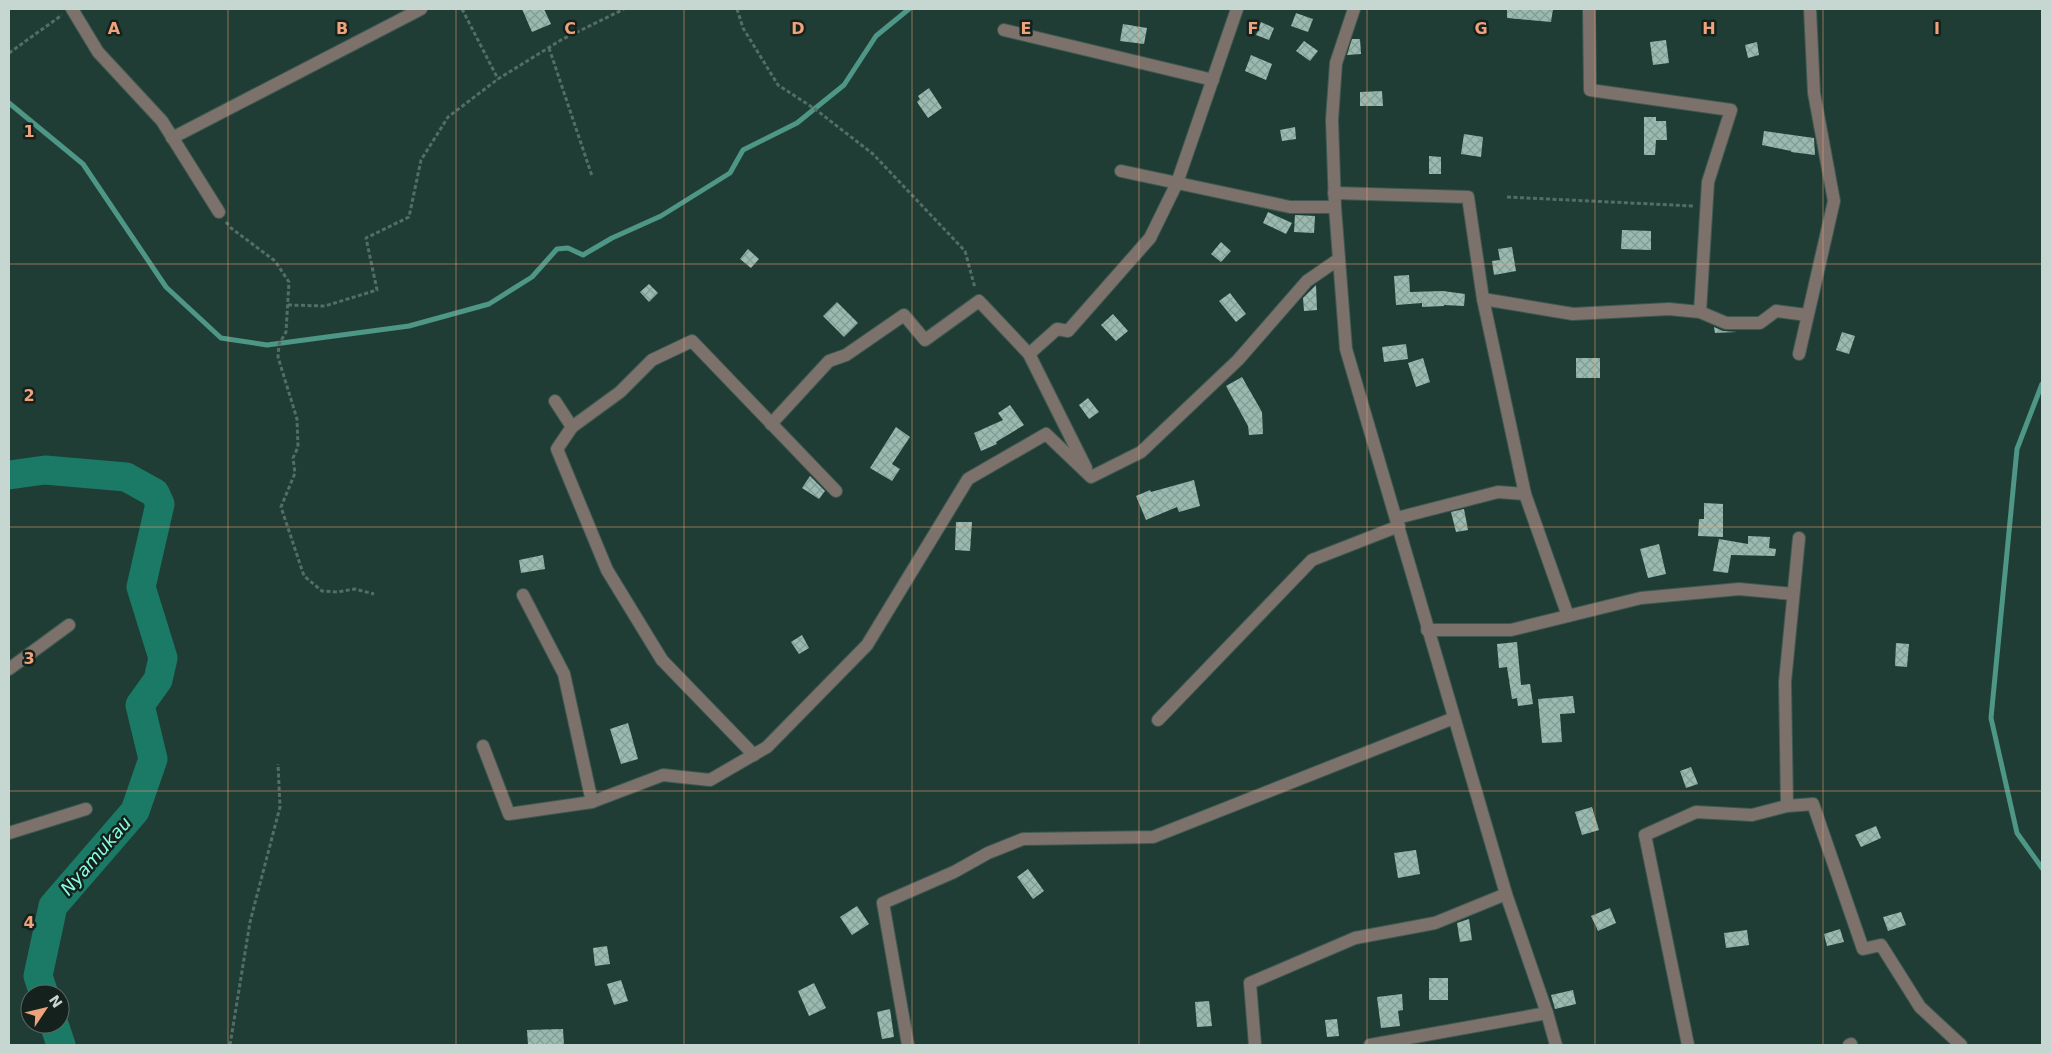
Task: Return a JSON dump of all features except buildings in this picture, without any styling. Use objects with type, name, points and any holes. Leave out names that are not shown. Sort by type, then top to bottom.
[{"type":"street","points":[[172,138],[421,9]]},
{"type":"street","points":[[1029,354],[1057,329],[1068,331],[1150,238],[1177,183],[1237,9]]},
{"type":"street","points":[[1354,9],[1336,64],[1332,120],[1334,207],[1346,349],[1506,894],[1547,1013],[1556,1045]]},
{"type":"street","points":[[1589,9],[1590,90],[1731,110],[1708,182],[1700,312]]},
{"type":"street","points":[[1798,354],[1834,201],[1814,93],[1810,9]]},
{"type":"street","points":[[68,12],[98,52],[162,121],[218,212]]},
{"type":"street","points":[[1004,30],[1213,80]]},
{"type":"street","points":[[1121,171],[1290,207],[1334,207]]},
{"type":"street","points":[[1334,193],[1468,197],[1483,299],[1525,494],[1568,616]]},
{"type":"street","points":[[1091,477],[1141,452],[1238,360],[1308,281],[1339,259]]},
{"type":"street","points":[[1483,299],[1573,314],[1668,309],[1700,312],[1726,323],[1760,323],[1776,311],[1808,315]]},
{"type":"street","points":[[772,424],[829,361],[846,355],[904,315],[925,340],[979,300],[1029,354],[1091,477]]},
{"type":"street","points":[[754,754],[662,660],[607,570],[557,449],[572,427],[620,392],[652,360],[692,341],[836,491]]},
{"type":"street","points":[[555,401],[572,427]]},
{"type":"street","points":[[483,746],[509,814],[592,802],[663,775],[710,780],[767,747],[867,645],[968,479],[1046,434],[1091,477]]},
{"type":"street","points":[[1158,720],[1312,560],[1398,522],[1498,492],[1525,494]]},
{"type":"street","points":[[1787,806],[1784,682],[1799,538]]},
{"type":"street","points":[[1428,630],[1511,630],[1641,598],[1740,589],[1793,594]]},
{"type":"street","points":[[523,595],[564,674],[592,802]]},
{"type":"street","points":[[9,669],[69,625]]},
{"type":"street","points":[[908,1045],[883,903],[954,872],[988,853],[1023,839],[1153,837],[1454,718]]},
{"type":"street","points":[[1688,1045],[1645,835],[1696,812],[1752,815],[1787,806],[1813,804],[1863,949],[1881,945],[1920,1007],[1961,1045]]},
{"type":"street","points":[[9,833],[86,809]]},
{"type":"street","points":[[1255,1045],[1250,983],[1355,938],[1434,923],[1506,894]]},
{"type":"street","points":[[1370,1045],[1547,1013]]},
{"type":"path","points":[[462,9],[498,79]]},
{"type":"path","points":[[288,306],[325,306],[377,290],[366,238],[409,217],[421,160],[448,117],[498,79],[549,48],[624,9]]},
{"type":"path","points":[[737,9],[743,28],[778,85],[815,109],[873,154],[965,251],[979,300]]},
{"type":"path","points":[[9,53],[68,12]]},
{"type":"path","points":[[549,48],[592,176]]},
{"type":"path","points":[[1508,197],[1706,206]]},
{"type":"path","points":[[218,212],[231,228],[275,261],[288,282],[286,332],[279,344],[278,357],[297,420],[298,447],[293,458],[295,473],[282,507],[304,576],[322,591],[355,590],[374,594]]},
{"type":"path","points":[[230,1045],[250,922],[280,807],[278,764]]},
{"type":"waterway","points":[[9,103],[83,164],[166,287],[221,338],[267,345],[409,326],[489,304],[532,277],[557,249],[568,248],[583,255],[612,238],[661,216],[730,173],[743,150],[797,123],[844,85],[876,36],[909,9]]},
{"type":"waterway","points":[[2042,384],[2017,449],[1991,718],[2017,833],[2042,868]]},
{"type":"waterway","name":"Nyamukau","points":[[9,475],[45,470],[126,477],[155,493],[160,504],[141,587],[163,658],[158,680],[140,705],[153,759],[135,811],[53,906],[38,976],[41,984]]},
{"type":"waterway","name":"Nyamukau","points":[[57,1034],[61,1045]]}]
